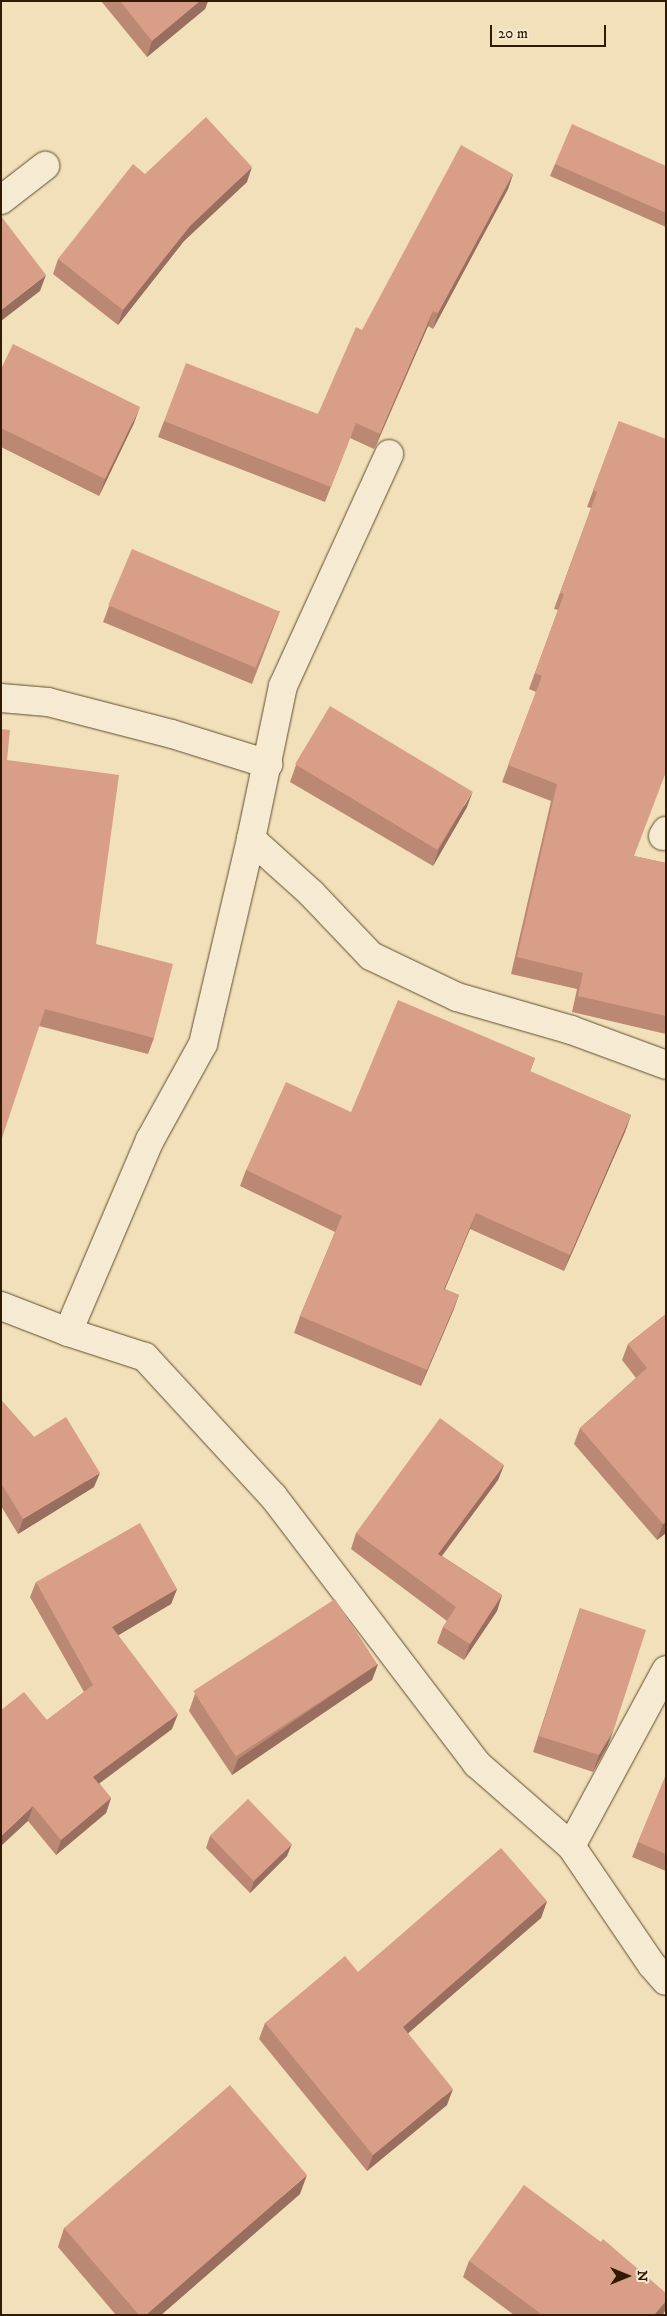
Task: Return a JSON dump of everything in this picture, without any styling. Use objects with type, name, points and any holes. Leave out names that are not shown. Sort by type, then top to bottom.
[{"type":"street","points":[[1,200],[45,166]]},
{"type":"street","points":[[68,1332],[150,1140],[203,1044],[268,764],[284,686],[389,454]]},
{"type":"street","points":[[1,698],[57,704],[172,734],[268,764]]},
{"type":"street","points":[[251,839],[311,893],[371,956],[456,997],[571,1030],[666,1065]]},
{"type":"street","points":[[1,1306],[68,1332],[145,1357],[273,1496],[477,1764],[572,1846],[652,1965],[666,1981]]},
{"type":"street","points":[[572,1846],[666,1670]]},
{"type":"building","points":[[120,1],[200,1],[152,41]]},
{"type":"building","points":[[206,117],[252,167],[190,226],[123,310],[58,259],[133,164],[145,174]]},
{"type":"building","points":[[572,124],[666,166],[666,213],[555,164]]},
{"type":"building","points":[[461,145],[513,174],[438,313],[433,311],[380,434],[356,423],[331,487],[164,421],[186,363],[318,414],[356,327],[362,330]]},
{"type":"building","points":[[1,216],[46,275],[1,310]]},
{"type":"building","points":[[13,344],[140,407],[105,479],[1,428],[1,369]]},
{"type":"building","points":[[619,421],[666,439],[666,772],[634,856],[666,863],[666,1016],[578,996],[583,973],[517,957],[557,784],[508,765],[542,676],[535,673],[564,594],[560,593],[597,492],[593,490]]},
{"type":"building","points":[[132,549],[279,612],[255,668],[108,605]]},
{"type":"building","points":[[330,706],[472,791],[437,850],[295,764]]},
{"type":"building","points":[[1,729],[10,730],[7,760],[119,775],[96,944],[173,964],[154,1038],[45,1009],[1,1141]]},
{"type":"building","points":[[398,1000],[535,1058],[530,1071],[631,1115],[570,1255],[476,1213],[444,1289],[459,1295],[427,1370],[300,1316],[342,1216],[246,1170],[286,1082],[351,1112]]},
{"type":"building","points":[[666,1314],[666,1522],[663,1524],[580,1428],[647,1368],[628,1344]]},
{"type":"building","points":[[1,1400],[34,1437],[66,1417],[100,1473],[23,1519],[1,1483]]},
{"type":"building","points":[[440,1418],[504,1465],[438,1554],[502,1595],[470,1644],[443,1627],[456,1607],[356,1533]]},
{"type":"building","points":[[140,1523],[177,1589],[112,1627],[178,1714],[93,1777],[111,1798],[61,1840],[33,1806],[1,1836],[1,1710],[24,1692],[47,1720],[93,1685],[36,1582]]},
{"type":"building","points":[[335,1599],[377,1664],[236,1756],[193,1691]]},
{"type":"building","points":[[580,1608],[646,1630],[614,1729],[599,1755],[539,1736]]},
{"type":"building","points":[[666,1775],[666,1854],[638,1842]]},
{"type":"building","points":[[248,1799],[292,1844],[254,1881],[210,1836]]},
{"type":"building","points":[[501,1848],[547,1901],[403,2027],[453,2089],[373,2155],[265,2023],[345,1956],[358,1972]]},
{"type":"building","points":[[230,2085],[307,2175],[146,2315],[139,2315],[64,2228]]},
{"type":"building","points":[[524,2185],[601,2242],[603,2239],[666,2293],[666,2301],[654,2315],[538,2315],[540,2313],[469,2261]]}]
